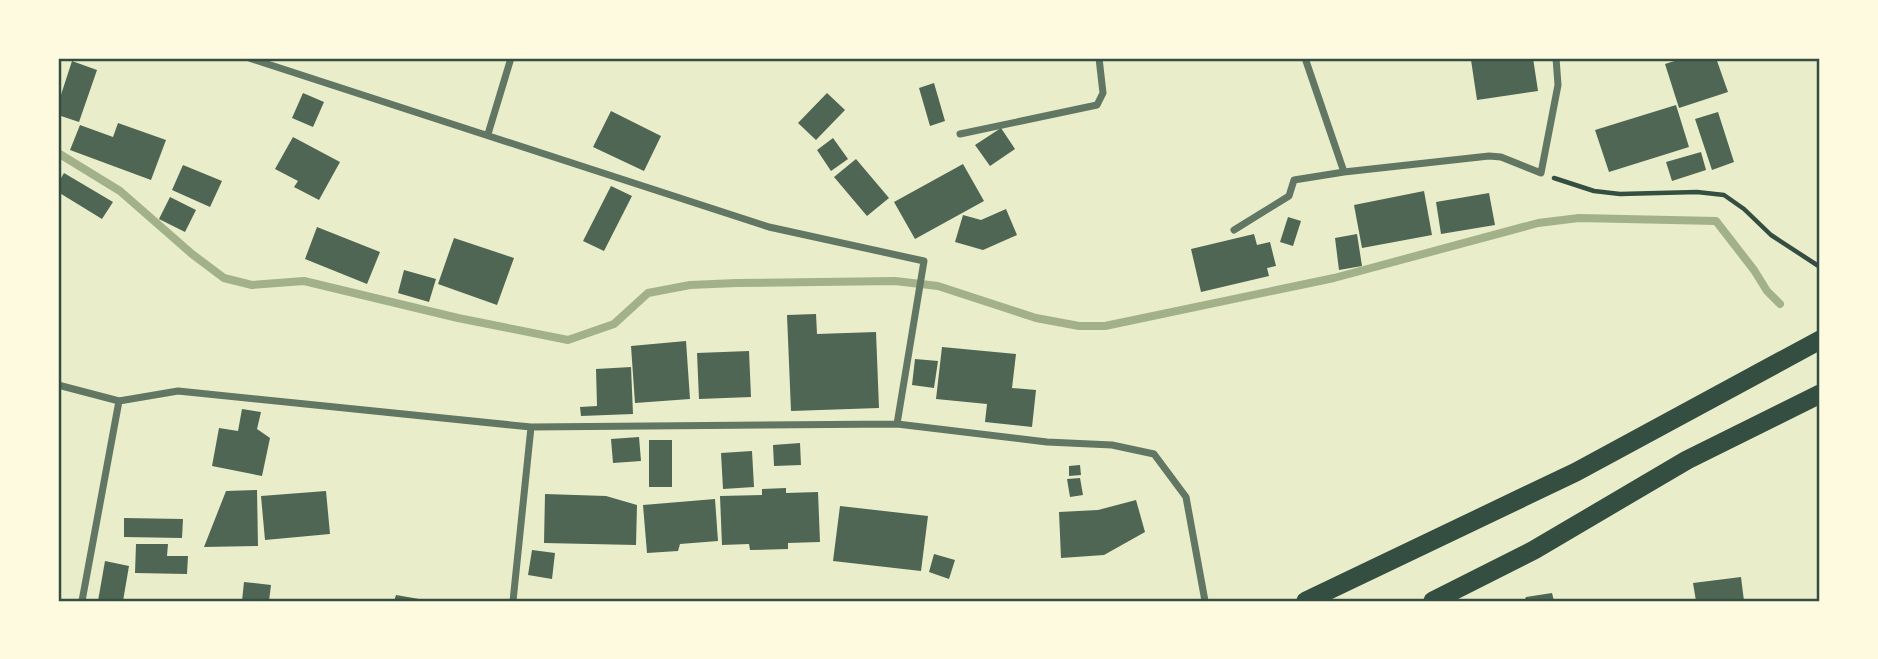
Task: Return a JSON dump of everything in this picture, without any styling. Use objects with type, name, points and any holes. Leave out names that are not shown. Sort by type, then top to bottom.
[{"type":"highway","points":[[1306,601],[1576,472],[1820,340]]},
{"type":"highway","points":[[1433,601],[1534,550],[1687,460],[1820,394]]},
{"type":"street","points":[[249,58],[769,227],[924,261],[897,424]]},
{"type":"street","points":[[488,134],[511,58]]},
{"type":"street","points":[[960,134],[1097,105],[1103,93],[1099,58]]},
{"type":"street","points":[[1306,58],[1344,172]]},
{"type":"street","points":[[1234,230],[1289,196],[1294,180],[1489,156],[1501,157],[1541,173],[1558,86],[1556,58]]},
{"type":"street","points":[[58,385],[119,401],[178,391],[531,427],[897,424],[1048,442],[1112,445],[1154,454],[1186,497],[1205,601]]},
{"type":"street","points":[[82,601],[119,401]]},
{"type":"street","points":[[513,601],[531,427]]},
{"type":"path","points":[[1541,173],[1594,191],[1620,194],[1697,192],[1724,195],[1772,234],[1820,267]]},
{"type":"building","points":[[1533,58],[1538,91],[1477,100],[1471,60]]},
{"type":"building","points":[[1684,58],[1716,58],[1728,92],[1679,108],[1665,64]]},
{"type":"building","points":[[72,61],[97,70],[79,122],[58,115],[58,104]]},
{"type":"building","points":[[934,83],[945,121],[930,126],[919,88]]},
{"type":"building","points":[[303,93],[324,102],[313,127],[292,118]]},
{"type":"building","points":[[827,93],[845,110],[816,140],[798,123]]},
{"type":"building","points":[[1676,105],[1689,147],[1609,172],[1595,130]]},
{"type":"building","points":[[611,111],[661,136],[644,171],[593,147]]},
{"type":"building","points":[[1718,112],[1734,162],[1712,170],[1695,119]]},
{"type":"building","points":[[118,123],[166,140],[151,180],[70,150],[80,125],[113,137]]},
{"type":"building","points":[[1001,128],[1015,149],[990,166],[975,145]]},
{"type":"building","points":[[293,137],[340,162],[319,200],[294,187],[298,181],[275,169]]},
{"type":"building","points":[[833,138],[848,159],[831,171],[817,150]]},
{"type":"building","points":[[1701,152],[1706,170],[1672,181],[1666,162]]},
{"type":"building","points":[[856,159],[889,198],[867,216],[834,177]]},
{"type":"building","points":[[963,164],[984,201],[915,239],[894,202]]},
{"type":"building","points":[[183,165],[222,181],[210,207],[172,190]]},
{"type":"building","points":[[64,173],[113,202],[102,219],[58,192],[58,183]]},
{"type":"building","points":[[611,186],[632,196],[604,251],[583,241]]},
{"type":"building","points":[[1424,191],[1432,235],[1362,248],[1354,205]]},
{"type":"building","points":[[1489,193],[1495,225],[1441,234],[1436,202]]},
{"type":"building","points":[[170,197],[196,210],[185,232],[159,219]]},
{"type":"building","points":[[1006,209],[1017,235],[983,250],[955,242],[963,215],[981,220]]},
{"type":"building","points":[[1288,217],[1301,221],[1293,246],[1280,242]]},
{"type":"building","points":[[317,227],[380,252],[367,284],[305,259]]},
{"type":"building","points":[[1254,234],[1257,245],[1270,242],[1276,266],[1267,268],[1269,276],[1201,292],[1191,249]]},
{"type":"building","points":[[1357,234],[1362,266],[1339,270],[1335,238]]},
{"type":"building","points":[[454,238],[514,258],[497,305],[438,284]]},
{"type":"building","points":[[404,270],[436,279],[429,302],[398,293]]},
{"type":"building","points":[[816,314],[817,334],[876,332],[879,408],[791,411],[787,315]]},
{"type":"building","points":[[686,341],[690,399],[635,403],[631,346]]},
{"type":"building","points":[[942,347],[1016,354],[1012,388],[1036,390],[1032,427],[985,422],[987,404],[936,399]]},
{"type":"building","points":[[749,351],[751,397],[699,399],[697,353]]},
{"type":"building","points":[[915,359],[938,361],[934,388],[912,385]]},
{"type":"building","points":[[631,367],[633,414],[581,416],[580,407],[597,406],[596,369]]},
{"type":"building","points":[[242,409],[261,412],[257,429],[270,438],[262,476],[212,466],[219,428],[238,431]]},
{"type":"building","points":[[639,437],[641,461],[613,463],[611,439]]},
{"type":"building","points":[[649,440],[672,440],[672,487],[649,487]]},
{"type":"building","points":[[800,443],[801,465],[774,466],[773,445]]},
{"type":"building","points":[[752,451],[754,487],[723,489],[721,453]]},
{"type":"building","points":[[1080,465],[1081,475],[1069,476],[1069,466]]},
{"type":"building","points":[[1080,478],[1083,495],[1070,497],[1067,479]]},
{"type":"building","points":[[786,488],[786,493],[818,492],[820,542],[788,543],[788,549],[750,550],[749,544],[722,545],[720,496],[762,495],[762,489]]},
{"type":"building","points":[[257,490],[258,546],[204,547],[226,491]]},
{"type":"building","points":[[326,491],[330,534],[265,540],[261,496]]},
{"type":"building","points":[[545,494],[606,496],[637,505],[636,545],[544,543]]},
{"type":"building","points":[[715,499],[718,541],[680,544],[678,551],[647,553],[643,505]]},
{"type":"building","points":[[1136,500],[1145,532],[1104,555],[1061,558],[1059,512],[1098,510]]},
{"type":"building","points":[[840,506],[928,516],[921,571],[833,561]]},
{"type":"building","points":[[124,518],[183,519],[182,538],[124,537]]},
{"type":"building","points":[[136,544],[168,544],[167,556],[188,556],[187,574],[135,573]]},
{"type":"building","points":[[532,550],[555,553],[552,579],[528,575]]},
{"type":"building","points":[[934,554],[955,560],[949,579],[929,572]]},
{"type":"building","points":[[105,561],[129,566],[123,601],[98,601]]},
{"type":"building","points":[[1741,577],[1744,601],[1696,601],[1693,583]]},
{"type":"building","points":[[244,582],[271,585],[269,601],[242,601]]},
{"type":"building","points":[[1552,593],[1554,601],[1524,601],[1526,597]]},
{"type":"building","points":[[396,595],[425,600],[425,601],[394,601]]},
{"type":"waterway","points":[[58,153],[120,191],[192,254],[224,278],[252,285],[304,281],[458,318],[568,340],[614,324],[648,293],[690,285],[736,283],[895,281],[938,286],[1036,318],[1079,326],[1105,326],[1334,278],[1538,223],[1579,218],[1716,221],[1767,291],[1780,304]]}]
